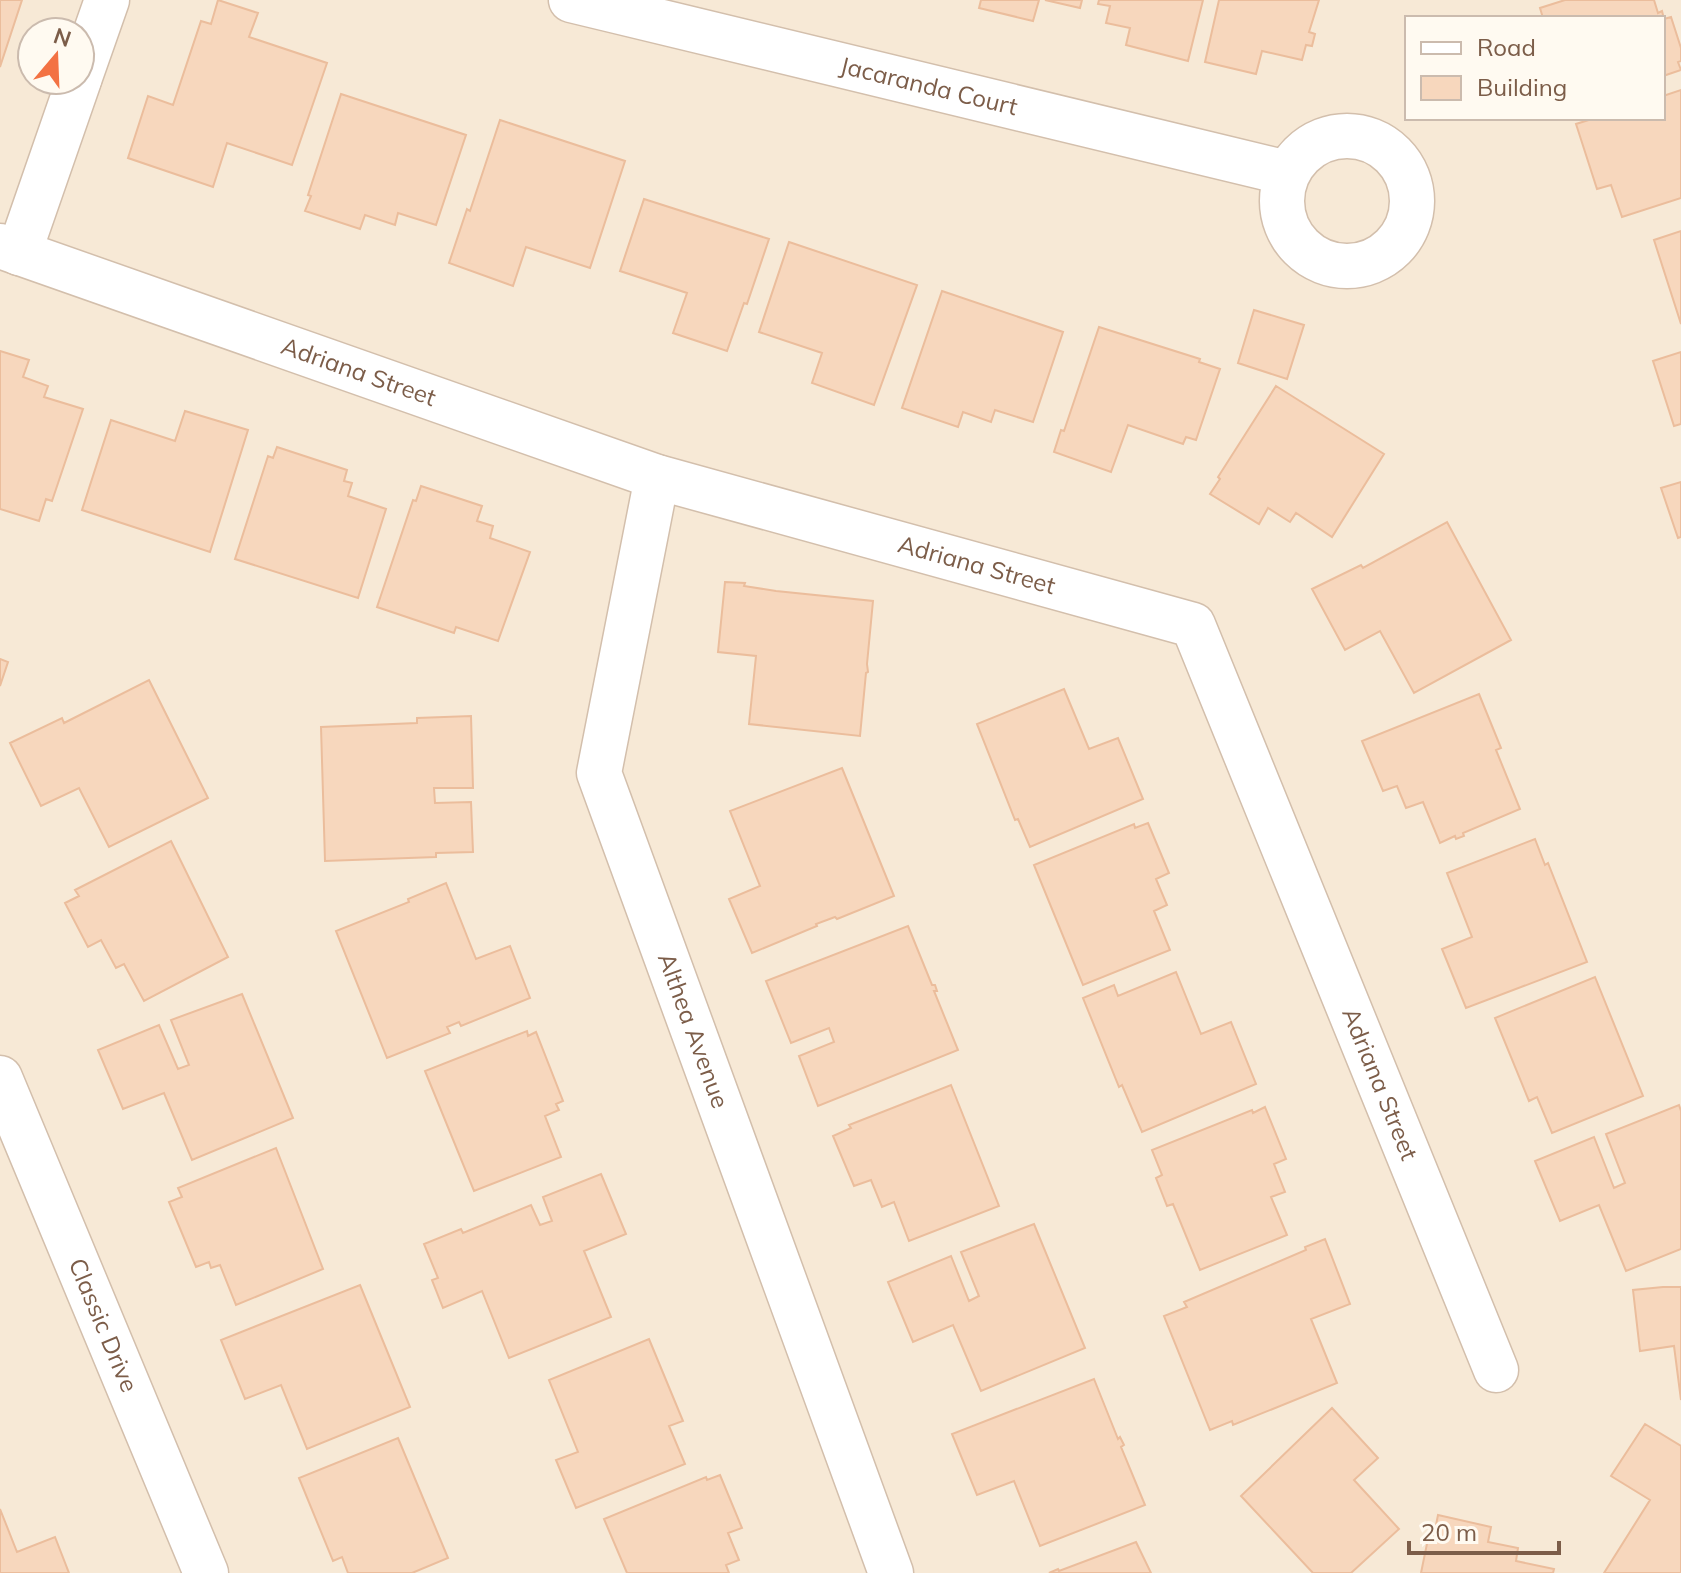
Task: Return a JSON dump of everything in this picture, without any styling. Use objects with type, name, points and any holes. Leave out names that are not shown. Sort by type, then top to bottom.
[{"type":"street","points":[[96,32],[107,0]]},
{"type":"street","name":"Jacaranda Court","points":[[571,0],[1287,173]]},
{"type":"street","points":[[9,250],[73,96]]},
{"type":"street","name":"Adriana Street","points":[[9,250],[657,477],[1193,625],[1496,1370]]},
{"type":"street","name":"Althea Avenue","points":[[657,477],[599,773],[891,1573]]},
{"type":"street","name":"Classic Drive","points":[[0,1078],[206,1573]]},
{"type":"shaded area","points":[[0,0],[1681,0],[1681,1573],[0,1573]]},
{"type":"building","points":[[0,0],[22,0],[16,16],[0,67]]},
{"type":"building","points":[[218,0],[258,13],[249,37],[327,63],[292,165],[227,143],[213,187],[128,158],[148,96],[173,105],[201,21],[211,24]]},
{"type":"building","points":[[981,0],[1039,0],[1033,21],[979,8]]},
{"type":"building","points":[[1045,0],[1082,0],[1080,8]]},
{"type":"building","points":[[1099,0],[1203,0],[1188,61],[1126,45],[1130,28],[1106,23],[1110,6],[1098,4]]},
{"type":"building","points":[[1219,0],[1319,0],[1309,32],[1315,34],[1312,46],[1306,45],[1302,60],[1262,51],[1256,74],[1205,62]]},
{"type":"building","points":[[1565,0],[1654,0],[1658,13],[1662,11],[1663,16],[1542,16],[1540,8]]},
{"type":"building","points":[[1671,17],[1681,48],[1681,61],[1678,62],[1681,70],[1665,75],[1665,19]]},
{"type":"building","points":[[1681,90],[1681,198],[1622,217],[1611,185],[1597,189],[1576,124],[1589,120],[1665,120],[1665,95]]},
{"type":"building","points":[[341,94],[466,135],[436,225],[398,213],[395,225],[365,215],[360,229],[305,211]]},
{"type":"building","points":[[500,120],[625,161],[590,268],[526,247],[513,286],[449,263]]},
{"type":"building","points":[[644,199],[769,239],[727,351],[673,333],[687,293],[620,271]]},
{"type":"building","points":[[1681,231],[1681,324],[1654,240]]},
{"type":"building","points":[[789,242],[917,285],[874,405],[812,383],[822,353],[759,332]]},
{"type":"building","points":[[942,291],[1063,332],[1033,422],[995,410],[991,422],[963,412],[958,427],[902,408]]},
{"type":"building","points":[[1254,310],[1304,325],[1287,379],[1238,363]]},
{"type":"building","points":[[1099,327],[1200,359],[1199,362],[1220,369],[1196,440],[1186,437],[1183,444],[1128,425],[1111,472],[1054,452]]},
{"type":"building","points":[[0,351],[29,360],[23,377],[48,386],[44,397],[83,409],[52,501],[46,499],[39,521],[0,509]]},
{"type":"building","points":[[1681,352],[1681,424],[1674,426],[1653,361]]},
{"type":"building","points":[[1276,386],[1384,454],[1332,537],[1296,513],[1290,522],[1268,508],[1259,524],[1210,494]]},
{"type":"building","points":[[185,411],[248,430],[210,552],[82,510],[111,420],[175,441]]},
{"type":"building","points":[[277,447],[347,470],[344,481],[352,483],[348,496],[386,509],[358,598],[235,559],[268,456],[273,458]]},
{"type":"building","points":[[1681,482],[1681,537],[1678,538],[1661,488]]},
{"type":"building","points":[[421,486],[482,506],[477,521],[493,526],[490,538],[530,552],[498,641],[456,627],[454,633],[377,607],[413,500],[416,501]]},
{"type":"building","points":[[1447,522],[1511,640],[1414,693],[1380,631],[1345,650],[1312,589],[1361,565],[1363,568]]},
{"type":"building","points":[[725,582],[745,583],[744,586],[776,591],[873,601],[860,736],[749,724],[756,656],[718,652]]},
{"type":"building","points":[[0,659],[8,662],[0,686]]},
{"type":"building","points":[[149,680],[208,798],[109,847],[79,788],[41,806],[10,743],[62,718],[64,723]]},
{"type":"building","points":[[1064,689],[1089,749],[1118,738],[1143,799],[1030,847],[1018,819],[1015,820],[977,724]]},
{"type":"building","points":[[1479,694],[1501,748],[1496,750],[1520,809],[1463,833],[1464,836],[1456,839],[1455,836],[1440,843],[1423,802],[1406,808],[1397,786],[1383,791],[1362,741]]},
{"type":"building","points":[[471,716],[473,788],[434,788],[435,803],[471,802],[473,852],[436,853],[436,857],[325,861],[321,727],[417,723],[417,718]]},
{"type":"building","points":[[842,768],[894,896],[816,924],[752,953],[729,899],[760,886],[730,811]]},
{"type":"building","points":[[1148,823],[1169,873],[1156,879],[1167,905],[1154,911],[1170,950],[1083,985],[1034,865],[1134,824],[1135,828]]},
{"type":"building","points":[[1535,839],[1545,865],[1548,863],[1587,962],[1466,1008],[1442,949],[1472,937],[1447,873]]},
{"type":"building","points":[[171,841],[228,957],[144,1001],[124,964],[116,968],[101,940],[88,947],[65,903],[79,896],[75,890]]},
{"type":"building","points":[[446,883],[476,959],[510,946],[530,998],[461,1026],[459,1022],[447,1027],[450,1033],[387,1058],[336,931],[409,902],[408,899]]},
{"type":"building","points":[[908,926],[932,985],[935,985],[937,991],[934,991],[958,1050],[818,1106],[799,1056],[834,1042],[829,1028],[791,1043],[766,981]]},
{"type":"building","points":[[1176,972],[1201,1034],[1231,1022],[1256,1084],[1142,1132],[1122,1085],[1119,1087],[1083,998],[1114,985],[1118,996]]},
{"type":"building","points":[[1595,977],[1643,1096],[1552,1133],[1537,1097],[1529,1101],[1495,1018]]},
{"type":"building","points":[[242,994],[293,1118],[192,1160],[164,1093],[123,1109],[98,1050],[159,1025],[178,1069],[189,1065],[171,1020]]},
{"type":"building","points":[[527,1031],[528,1036],[536,1032],[563,1101],[556,1104],[559,1110],[545,1116],[561,1157],[474,1191],[425,1071]]},
{"type":"building","points":[[951,1085],[999,1206],[909,1241],[894,1202],[882,1207],[871,1180],[854,1186],[833,1136],[851,1128],[849,1125]]},
{"type":"building","points":[[1679,1105],[1681,1249],[1626,1271],[1599,1205],[1560,1221],[1535,1161],[1594,1137],[1614,1188],[1625,1183],[1606,1134]]},
{"type":"building","points":[[1265,1107],[1286,1159],[1274,1164],[1285,1192],[1271,1197],[1287,1235],[1200,1270],[1173,1204],[1167,1206],[1156,1178],[1162,1175],[1152,1150]]},
{"type":"building","points":[[276,1148],[323,1269],[236,1305],[220,1265],[211,1268],[209,1262],[196,1267],[169,1202],[182,1197],[178,1188]]},
{"type":"building","points":[[601,1174],[626,1234],[584,1251],[611,1317],[509,1358],[482,1291],[443,1308],[432,1280],[438,1278],[424,1244],[461,1229],[463,1233],[531,1205],[540,1225],[552,1221],[543,1197]]},
{"type":"building","points":[[1034,1224],[1085,1348],[981,1391],[953,1325],[913,1342],[888,1282],[951,1256],[969,1301],[979,1296],[961,1252]]},
{"type":"building","points":[[1325,1239],[1350,1304],[1311,1319],[1337,1383],[1233,1425],[1232,1421],[1210,1430],[1164,1316],[1187,1307],[1184,1302]]},
{"type":"building","points":[[360,1285],[410,1407],[307,1449],[281,1385],[245,1399],[221,1340]]},
{"type":"building","points":[[1681,1287],[1681,1400],[1674,1346],[1640,1351],[1633,1290]]},
{"type":"building","points":[[649,1339],[683,1421],[669,1426],[685,1464],[576,1508],[556,1460],[578,1452],[549,1380]]},
{"type":"building","points":[[1094,1379],[1118,1439],[1120,1437],[1124,1445],[1121,1447],[1145,1505],[1040,1546],[1014,1481],[977,1495],[952,1434]]},
{"type":"building","points":[[1332,1408],[1378,1458],[1354,1480],[1399,1529],[1351,1573],[1313,1573],[1241,1496]]},
{"type":"building","points":[[1645,1424],[1681,1446],[1681,1573],[1604,1573],[1650,1500],[1611,1476]]},
{"type":"building","points":[[398,1438],[448,1558],[412,1573],[348,1573],[342,1557],[333,1561],[299,1478]]},
{"type":"building","points":[[720,1475],[742,1528],[728,1533],[739,1560],[726,1565],[729,1573],[627,1573],[604,1519],[706,1477],[707,1480]]},
{"type":"building","points":[[0,1509],[17,1552],[55,1537],[69,1573],[0,1573]]},
{"type":"building","points":[[1438,1515],[1491,1527],[1488,1542],[1518,1548],[1516,1561],[1554,1569],[1553,1573],[1421,1573],[1430,1529],[1435,1530]]},
{"type":"building","points":[[1136,1542],[1151,1573],[1049,1573],[1059,1571]]}]
